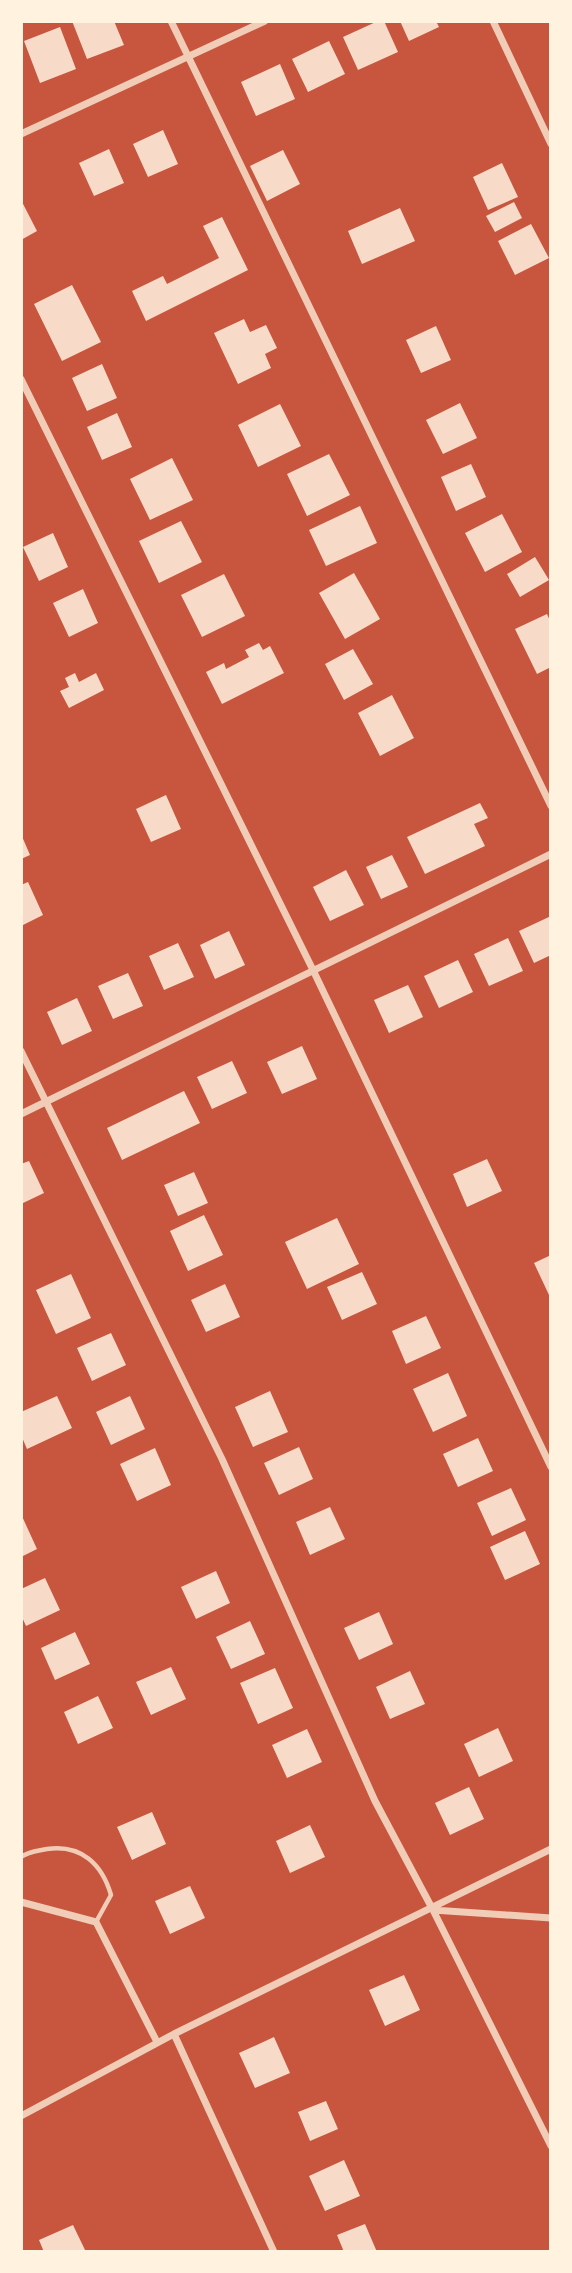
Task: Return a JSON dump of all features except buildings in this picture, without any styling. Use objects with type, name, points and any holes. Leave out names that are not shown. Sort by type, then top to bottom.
[{"type":"street","points":[[171,21],[551,806]]},
{"type":"street","points":[[21,134],[265,21]]},
{"type":"street","points":[[493,21],[551,144]]},
{"type":"street","points":[[21,379],[313,970],[551,1467]]},
{"type":"street","points":[[21,1114],[551,854]]},
{"type":"street","points":[[21,1051],[222,1459],[374,1801],[433,1910],[551,2146]]},
{"type":"street","points":[[21,2116],[158,2042],[433,1910],[551,1849]]},
{"type":"street","points":[[21,1902],[96,1922],[158,2042]]},
{"type":"street","points":[[433,1910],[551,1918]]},
{"type":"street","points":[[174,2034],[274,2252]]},
{"type":"lane","points":[[21,1857],[64,1847],[90,1858],[106,1875],[111,1895],[96,1922]]}]
